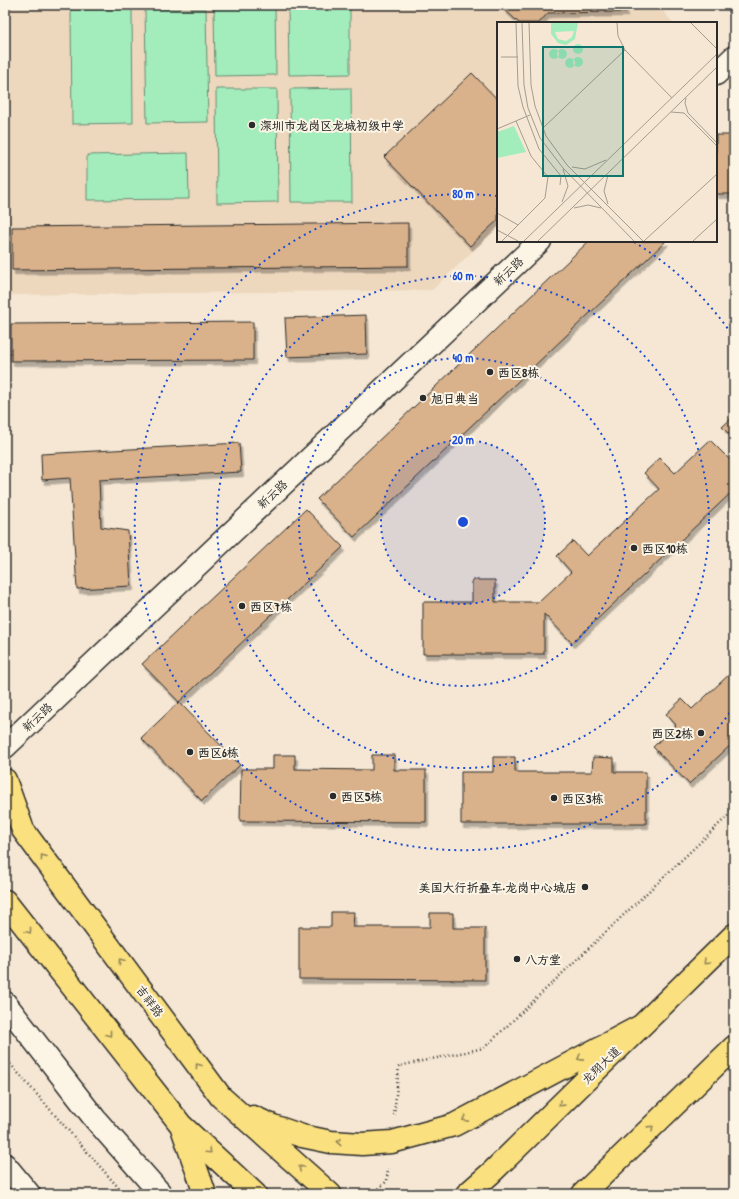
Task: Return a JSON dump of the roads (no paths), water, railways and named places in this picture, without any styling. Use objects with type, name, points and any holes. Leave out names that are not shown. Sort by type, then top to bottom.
[{"type":"main road","name":"吉祥路","points":[[5,780],[23,830],[221,1097],[330,1194]]},
{"type":"main road","points":[[5,901],[181,1125],[255,1194]]},
{"type":"main road","name":"龙翔大道","points":[[467,1194],[491,1173],[734,935]]},
{"type":"main road","points":[[221,1097],[246,1114],[273,1126],[302,1136],[331,1142],[362,1144],[392,1142],[454,1124],[639,1027]]},
{"type":"main road","points":[[583,1194],[734,1047]]},
{"type":"main road","points":[[181,1125],[205,1194]]},
{"type":"main road","points":[[602,1194],[634,1144]]},
{"type":"street","points":[[717,73],[734,57]]},
{"type":"street","name":"新云路","points":[[5,748],[539,242]]},
{"type":"street","points":[[5,1003],[95,1119],[161,1194]]},
{"type":"street","points":[[5,1165],[28,1194]]},
{"type":"place","name":"深圳市龙岗区龙城初级中学","points":[[252,125]]},
{"type":"place","name":"西区8栋","points":[[490,372]]},
{"type":"place","name":"旭日典当","points":[[423,398]]},
{"type":"place","name":"西区10栋","points":[[634,548]]},
{"type":"place","name":"西区7栋","points":[[242,606]]},
{"type":"place","name":"西区2栋","points":[[701,733]]},
{"type":"place","name":"西区6栋","points":[[190,752]]},
{"type":"place","name":"西区5栋","points":[[333,796]]},
{"type":"place","name":"西区3栋","points":[[554,798]]},
{"type":"place","name":"美国大行折叠车·龙岗中心城店","points":[[585,887]]},
{"type":"place","name":"八方堂","points":[[517,959]]}]
